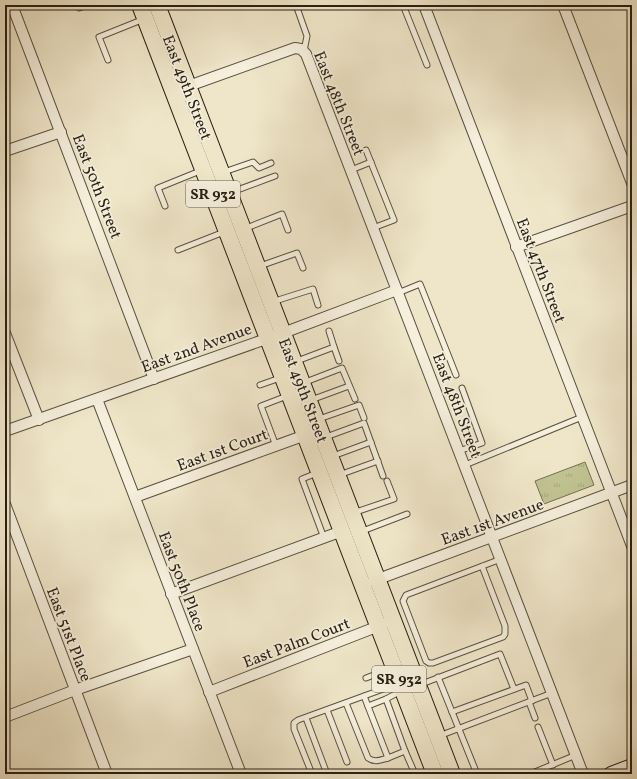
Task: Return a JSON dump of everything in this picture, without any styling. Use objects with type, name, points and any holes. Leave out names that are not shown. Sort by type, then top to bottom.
[{"type":"main road","name":"East 49th Street","points":[[157,5],[203,170],[227,231],[275,335],[294,362],[309,401],[316,431],[319,472],[342,531],[370,582],[386,623],[408,686],[435,774]]},
{"type":"main road","name":"East 49th Street","points":[[143,12],[221,173],[229,193],[271,302],[275,335],[283,377],[290,395],[316,431],[330,457],[359,532],[370,582]]},
{"type":"main road","name":"East 49th Street","points":[[386,623],[395,667],[438,736],[452,774]]},
{"type":"main road","points":[[611,774],[632,766]]},
{"type":"street","name":"East 50th Street","points":[[12,5],[154,379]]},
{"type":"street","name":"East 47th Street","points":[[424,5],[632,546]]},
{"type":"street","points":[[562,5],[632,183]]},
{"type":"street","points":[[181,89],[295,48],[303,51]]},
{"type":"street","name":"East 48th Street","points":[[303,51],[306,54],[351,170],[583,774]]},
{"type":"street","points":[[5,151],[61,132]]},
{"type":"street","points":[[516,247],[632,206]]},
{"type":"street","name":"East 2nd Avenue","points":[[5,431],[398,292]]},
{"type":"street","points":[[5,333],[39,420]]},
{"type":"street","name":"East 50th Place","points":[[97,399],[241,774]]},
{"type":"street","name":"East 1st Court","points":[[135,497],[316,431]]},
{"type":"street","name":"East 1st Avenue","points":[[370,582],[632,485]]},
{"type":"street","name":"East 51st Place","points":[[5,504],[107,774]]},
{"type":"street","points":[[171,594],[342,531]]},
{"type":"street","name":"East Palm Court","points":[[209,692],[386,623]]},
{"type":"street","points":[[5,717],[75,690],[193,649]]},
{"type":"lane","points":[[78,5],[79,8],[87,5]]},
{"type":"lane","points":[[296,5],[307,36],[303,51]]},
{"type":"lane","points":[[403,5],[427,66]]},
{"type":"lane","points":[[108,60],[99,37],[143,12]]},
{"type":"lane","points":[[366,150],[394,220],[373,228]]},
{"type":"lane","points":[[221,173],[253,162],[259,168],[271,164]]},
{"type":"lane","points":[[351,170],[371,162]]},
{"type":"lane","points":[[165,206],[158,188],[203,170]]},
{"type":"lane","points":[[229,193],[275,176]]},
{"type":"lane","points":[[243,229],[282,214],[288,230]]},
{"type":"lane","points":[[178,250],[227,231]]},
{"type":"lane","points":[[258,268],[297,253],[303,268]]},
{"type":"lane","points":[[398,292],[420,284],[456,375]]},
{"type":"lane","points":[[271,302],[313,289],[318,304]]},
{"type":"lane","points":[[329,331],[339,361]]},
{"type":"lane","points":[[294,362],[334,347]]},
{"type":"lane","points":[[302,384],[342,368],[354,399]]},
{"type":"lane","points":[[260,385],[283,377]]},
{"type":"lane","points":[[309,401],[349,386]]},
{"type":"lane","points":[[459,451],[482,443],[462,388]]},
{"type":"lane","points":[[276,446],[261,406],[290,395]]},
{"type":"lane","points":[[316,431],[359,405],[364,418]]},
{"type":"lane","points":[[465,465],[582,417]]},
{"type":"lane","points":[[316,431],[364,423],[383,476]]},
{"type":"lane","points":[[330,457],[371,442]]},
{"type":"lane","points":[[338,476],[378,461]]},
{"type":"lane","points":[[319,472],[302,479],[324,538]]},
{"type":"lane","points":[[352,514],[394,499],[387,481]]},
{"type":"lane","points":[[359,532],[407,514]]},
{"type":"lane","points":[[482,566],[505,626],[506,634],[504,637],[433,663],[429,663],[426,661],[402,600],[406,595],[482,566],[501,559]]},
{"type":"lane","points":[[312,774],[294,729],[294,723],[298,720],[364,696],[408,686],[438,677],[500,654],[514,689]]},
{"type":"lane","points":[[366,678],[395,667]]},
{"type":"lane","points":[[438,677],[477,774]]},
{"type":"lane","points":[[452,712],[526,684],[535,718]]},
{"type":"lane","points":[[368,706],[386,699],[408,686]]},
{"type":"lane","points":[[438,736],[531,701],[551,690]]},
{"type":"lane","points":[[364,696],[388,758]]},
{"type":"lane","points":[[386,699],[414,774]]},
{"type":"lane","points":[[346,702],[368,758],[378,761],[405,750]]},
{"type":"lane","points":[[327,710],[347,762]]},
{"type":"lane","points":[[306,718],[327,774]]},
{"type":"lane","points":[[538,727],[553,765]]},
{"type":"lane","points":[[530,774],[545,771],[553,765],[576,755]]},
{"type":"green space","points":[[585,462],[594,485],[544,504],[535,481]]}]
